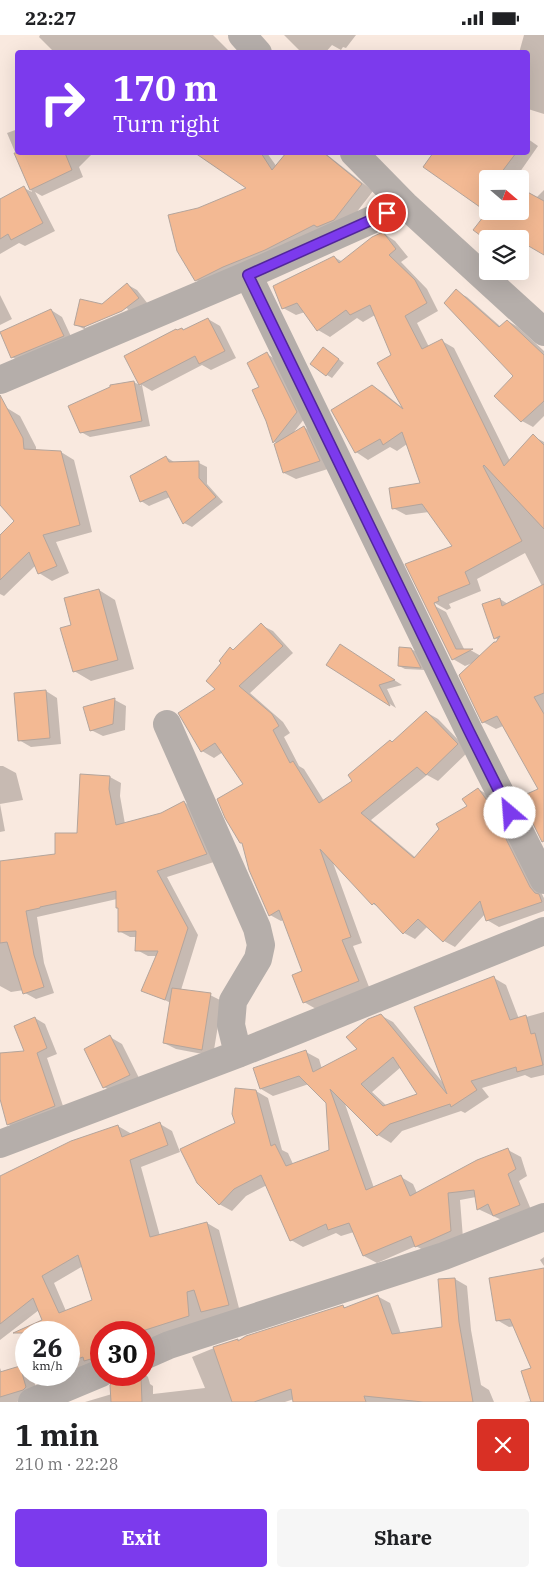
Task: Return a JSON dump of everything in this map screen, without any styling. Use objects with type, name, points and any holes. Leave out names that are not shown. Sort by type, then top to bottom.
[{"type":"street","points":[[242,35],[255,50]]},
{"type":"street","points":[[356,155],[405,205],[544,332]]},
{"type":"street","points":[[0,380],[248,275],[405,205]]},
{"type":"street","points":[[248,275],[469,731],[544,879]]},
{"type":"street","points":[[167,724],[257,928],[261,945],[258,959],[232,1001],[231,1025],[238,1054]]},
{"type":"street","points":[[0,1144],[238,1054],[544,931]]},
{"type":"street","points":[[155,1351],[444,1256],[544,1217]]},
{"type":"street","points":[[32,1402],[90,1378]]},
{"type":"building","points":[[14,153],[15,155],[66,155],[72,170],[30,190]]},
{"type":"building","points":[[198,155],[262,155],[272,170],[284,155],[326,155],[362,184],[334,220],[317,227],[314,225],[265,250],[195,281],[177,251],[168,215],[198,208],[246,188]]},
{"type":"building","points":[[432,155],[514,155],[503,170],[479,170],[479,206],[423,167]]},
{"type":"building","points":[[24,186],[43,223],[11,240],[8,234],[0,239],[0,199]]},
{"type":"building","points":[[529,193],[544,201],[544,255],[529,246],[529,230],[479,230],[479,234],[473,230],[481,220],[529,220]]},
{"type":"building","points":[[383,232],[396,249],[389,255],[415,280],[427,303],[405,316],[422,349],[442,339],[504,466],[533,434],[544,445],[544,529],[483,466],[522,541],[465,572],[470,584],[438,597],[439,601],[434,603],[456,649],[473,649],[452,660],[405,564],[452,546],[422,504],[392,509],[389,488],[420,483],[402,432],[383,445],[380,439],[355,453],[331,410],[372,385],[403,409],[377,363],[391,355],[370,305],[350,315],[346,310],[317,331],[297,303],[282,309],[273,286],[334,256],[339,263],[372,237]]},
{"type":"building","points":[[127,283],[139,298],[122,311],[84,327],[74,325],[80,299],[102,304]]},
{"type":"building","points":[[456,289],[499,327],[507,320],[544,355],[544,401],[521,422],[494,396],[513,376],[444,303]]},
{"type":"building","points":[[51,309],[64,336],[11,358],[0,332]]},
{"type":"building","points":[[208,318],[225,351],[199,364],[195,356],[139,385],[124,356],[176,329],[182,328],[183,330]]},
{"type":"building","points":[[323,347],[339,359],[326,376],[310,364]]},
{"type":"building","points":[[267,352],[297,412],[273,443],[266,421],[252,390],[259,387],[247,363]]},
{"type":"building","points":[[134,381],[142,421],[80,433],[68,406],[110,387],[110,385]]},
{"type":"building","points":[[0,395],[23,438],[24,449],[61,451],[80,525],[43,535],[57,566],[38,574],[29,552],[0,580],[0,535],[14,521],[0,505]]},
{"type":"building","points":[[304,426],[320,461],[283,473],[274,444]]},
{"type":"building","points":[[166,456],[169,462],[199,461],[199,478],[216,497],[183,524],[166,491],[140,502],[130,476]]},
{"type":"building","points":[[544,584],[544,693],[534,697],[544,714],[544,841],[542,842],[520,797],[538,789],[497,716],[482,723],[459,675],[496,642],[500,636],[494,639],[482,604],[500,598],[502,606]]},
{"type":"building","points":[[99,589],[118,660],[73,672],[60,628],[71,625],[64,598]]},
{"type":"building","points":[[261,623],[283,646],[239,686],[272,714],[279,726],[273,730],[290,763],[293,761],[319,803],[352,781],[348,775],[390,740],[392,742],[426,711],[458,744],[426,775],[417,767],[361,813],[414,858],[439,829],[436,824],[467,806],[462,799],[478,788],[486,799],[530,887],[535,893],[539,894],[542,902],[486,921],[480,901],[443,942],[418,919],[403,934],[374,903],[372,905],[320,849],[351,937],[342,940],[359,981],[303,1003],[292,975],[302,971],[279,910],[269,916],[249,870],[242,843],[240,843],[225,818],[217,799],[243,784],[215,743],[201,752],[178,713],[215,689],[206,681],[221,663],[219,661],[230,647],[233,650]]},
{"type":"building","points":[[340,644],[395,680],[379,685],[390,706],[326,665]]},
{"type":"building","points":[[399,647],[411,648],[421,668],[398,666]]},
{"type":"building","points":[[46,690],[50,738],[18,741],[14,693]]},
{"type":"building","points":[[115,698],[113,724],[90,731],[83,707]]},
{"type":"building","points":[[80,774],[110,776],[109,789],[116,825],[161,813],[184,801],[207,854],[157,871],[188,928],[165,1000],[141,991],[158,951],[135,951],[136,931],[118,932],[116,891],[26,911],[34,955],[44,987],[23,994],[7,942],[0,943],[0,861],[55,854],[55,833],[77,833]]},
{"type":"building","points":[[494,976],[510,1020],[526,1015],[531,1034],[535,1033],[543,1065],[517,1072],[516,1067],[471,1081],[477,1090],[451,1107],[450,1104],[390,1124],[377,1136],[330,1089],[366,1190],[401,1175],[410,1196],[477,1160],[508,1148],[516,1169],[508,1174],[520,1205],[493,1216],[488,1204],[477,1210],[474,1190],[448,1193],[451,1231],[415,1247],[411,1236],[363,1256],[349,1223],[328,1230],[326,1224],[290,1241],[261,1175],[234,1189],[219,1205],[197,1183],[180,1149],[235,1123],[232,1114],[235,1088],[256,1090],[271,1146],[275,1144],[286,1166],[329,1150],[326,1103],[299,1076],[260,1089],[253,1068],[306,1050],[313,1072],[357,1049],[346,1037],[368,1019],[381,1014],[447,1094],[414,1007]],"holes":[[[393,1057],[417,1094],[383,1106],[361,1084]]]},
{"type":"building","points":[[172,988],[211,993],[202,1050],[163,1043]]},
{"type":"building","points":[[35,1017],[47,1048],[37,1053],[55,1106],[7,1125],[0,1099],[0,1053],[24,1051],[14,1026]]},
{"type":"building","points":[[110,1035],[130,1075],[103,1088],[84,1049]]},
{"type":"building","points":[[160,1122],[168,1145],[130,1160],[150,1237],[207,1222],[229,1305],[201,1312],[194,1290],[187,1292],[189,1316],[155,1327],[155,1321],[90,1321],[90,1359],[84,1361],[83,1357],[80,1358],[80,1321],[40,1321],[42,1320],[33,1298],[0,1324],[0,1176],[71,1141],[118,1125],[122,1137]],"holes":[[[78,1255],[92,1300],[59,1313],[42,1276]]]},
{"type":"building","points":[[544,1268],[544,1402],[531,1402],[521,1371],[531,1368],[510,1319],[496,1321],[489,1278]]},
{"type":"building","points":[[455,1278],[459,1322],[473,1402],[423,1402],[364,1396],[366,1402],[293,1402],[291,1389],[254,1402],[232,1402],[213,1347],[238,1339],[238,1341],[246,1336],[343,1305],[344,1308],[378,1295],[392,1334],[442,1327],[438,1279]]},
{"type":"building","points":[[15,1368],[15,1386],[26,1387],[23,1390],[0,1397],[0,1372]]},
{"type":"building","points":[[110,1386],[141,1386],[142,1402],[111,1402]]},
{"type":"route","points":[[387,213],[248,275],[510,813]]}]
